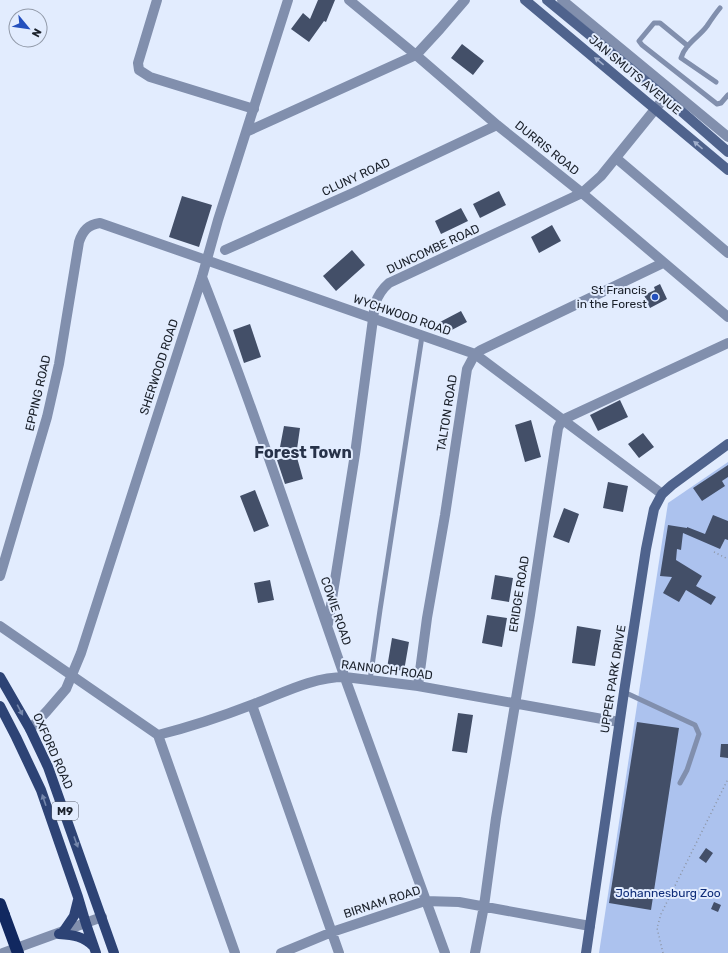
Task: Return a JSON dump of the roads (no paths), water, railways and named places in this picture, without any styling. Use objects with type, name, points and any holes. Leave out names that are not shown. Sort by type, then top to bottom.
[{"type":"highway","points":[[2,909],[18,953]]},
{"type":"main road","name":"JAN SMUTS AVENUE","points":[[525,0],[728,170]]},
{"type":"main road","name":"JAN SMUTS AVENUE","points":[[547,0],[665,97],[728,152]]},
{"type":"main road","name":"UPPER PARK DRIVE","points":[[586,953],[619,722],[654,509],[662,494],[672,485],[728,444]]},
{"type":"main road","name":"OXFORD ROAD","points":[[0,676],[30,729],[48,767],[114,953]]},
{"type":"main road","name":"M9","points":[[0,706],[41,790],[95,950]]},
{"type":"main road","points":[[78,897],[74,916],[61,933],[77,936],[89,941],[95,950]]},
{"type":"street","points":[[158,0],[138,63],[139,70],[150,77],[254,109]]},
{"type":"street","name":"SHERWOOD ROAD","points":[[30,729],[48,711],[66,689],[83,645],[202,277],[288,0]]},
{"type":"street","name":"DURRIS ROAD","points":[[349,0],[498,125],[582,193],[728,317]]},
{"type":"street","points":[[246,132],[416,55],[465,0]]},
{"type":"street","points":[[562,0],[728,137]]},
{"type":"street","name":"DUNCOMBE ROAD","points":[[328,626],[355,454],[375,304],[383,288],[389,283],[582,193],[591,186],[616,158],[665,97]]},
{"type":"street","name":"CLUNY ROAD","points":[[225,250],[355,192],[498,125]]},
{"type":"street","points":[[616,158],[728,253]]},
{"type":"street","name":"WYCHWOOD ROAD","points":[[100,223],[475,354],[662,494]]},
{"type":"street","name":"EPPING ROAD","points":[[0,576],[47,416],[62,349],[81,234],[87,227],[100,223]]},
{"type":"street","points":[[475,354],[663,263]]},
{"type":"street","name":"COWIE ROAD","points":[[202,277],[445,953]]},
{"type":"street","points":[[562,420],[728,343]]},
{"type":"street","name":"TALTON ROAD","points":[[418,686],[427,618],[445,515],[467,370],[475,354]]},
{"type":"street","name":"ERIDGE ROAD","points":[[475,953],[484,906],[514,704],[531,607],[555,442],[558,428],[562,420]]},
{"type":"street","points":[[0,626],[158,735],[235,953]]},
{"type":"street","name":"RANNOCH ROAD","points":[[158,735],[252,705],[316,681],[332,677],[345,677],[418,686],[619,722]]},
{"type":"street","points":[[252,705],[339,953]]},
{"type":"street","name":"BIRNAM ROAD","points":[[281,953],[332,932],[426,901],[459,902],[590,926]]},
{"type":"street","points":[[4,953],[102,917]]},
{"type":"lane","points":[[716,82],[681,58],[688,46],[706,27],[720,8]]},
{"type":"lane","points":[[688,46],[660,23],[654,23],[639,41],[642,45],[717,104],[721,103],[728,95]]},
{"type":"lane","points":[[370,680],[422,336]]},
{"type":"lane","points":[[624,692],[695,725],[699,734],[687,770],[680,783]]},
{"type":"place","name":"St Francis in the Forest","points":[[655,297]]},
{"type":"district","name":"Forest Town","points":[[303,452]]},
{"type":"park label","name":"Johannesburg Zoo","points":[[668,893]]}]
